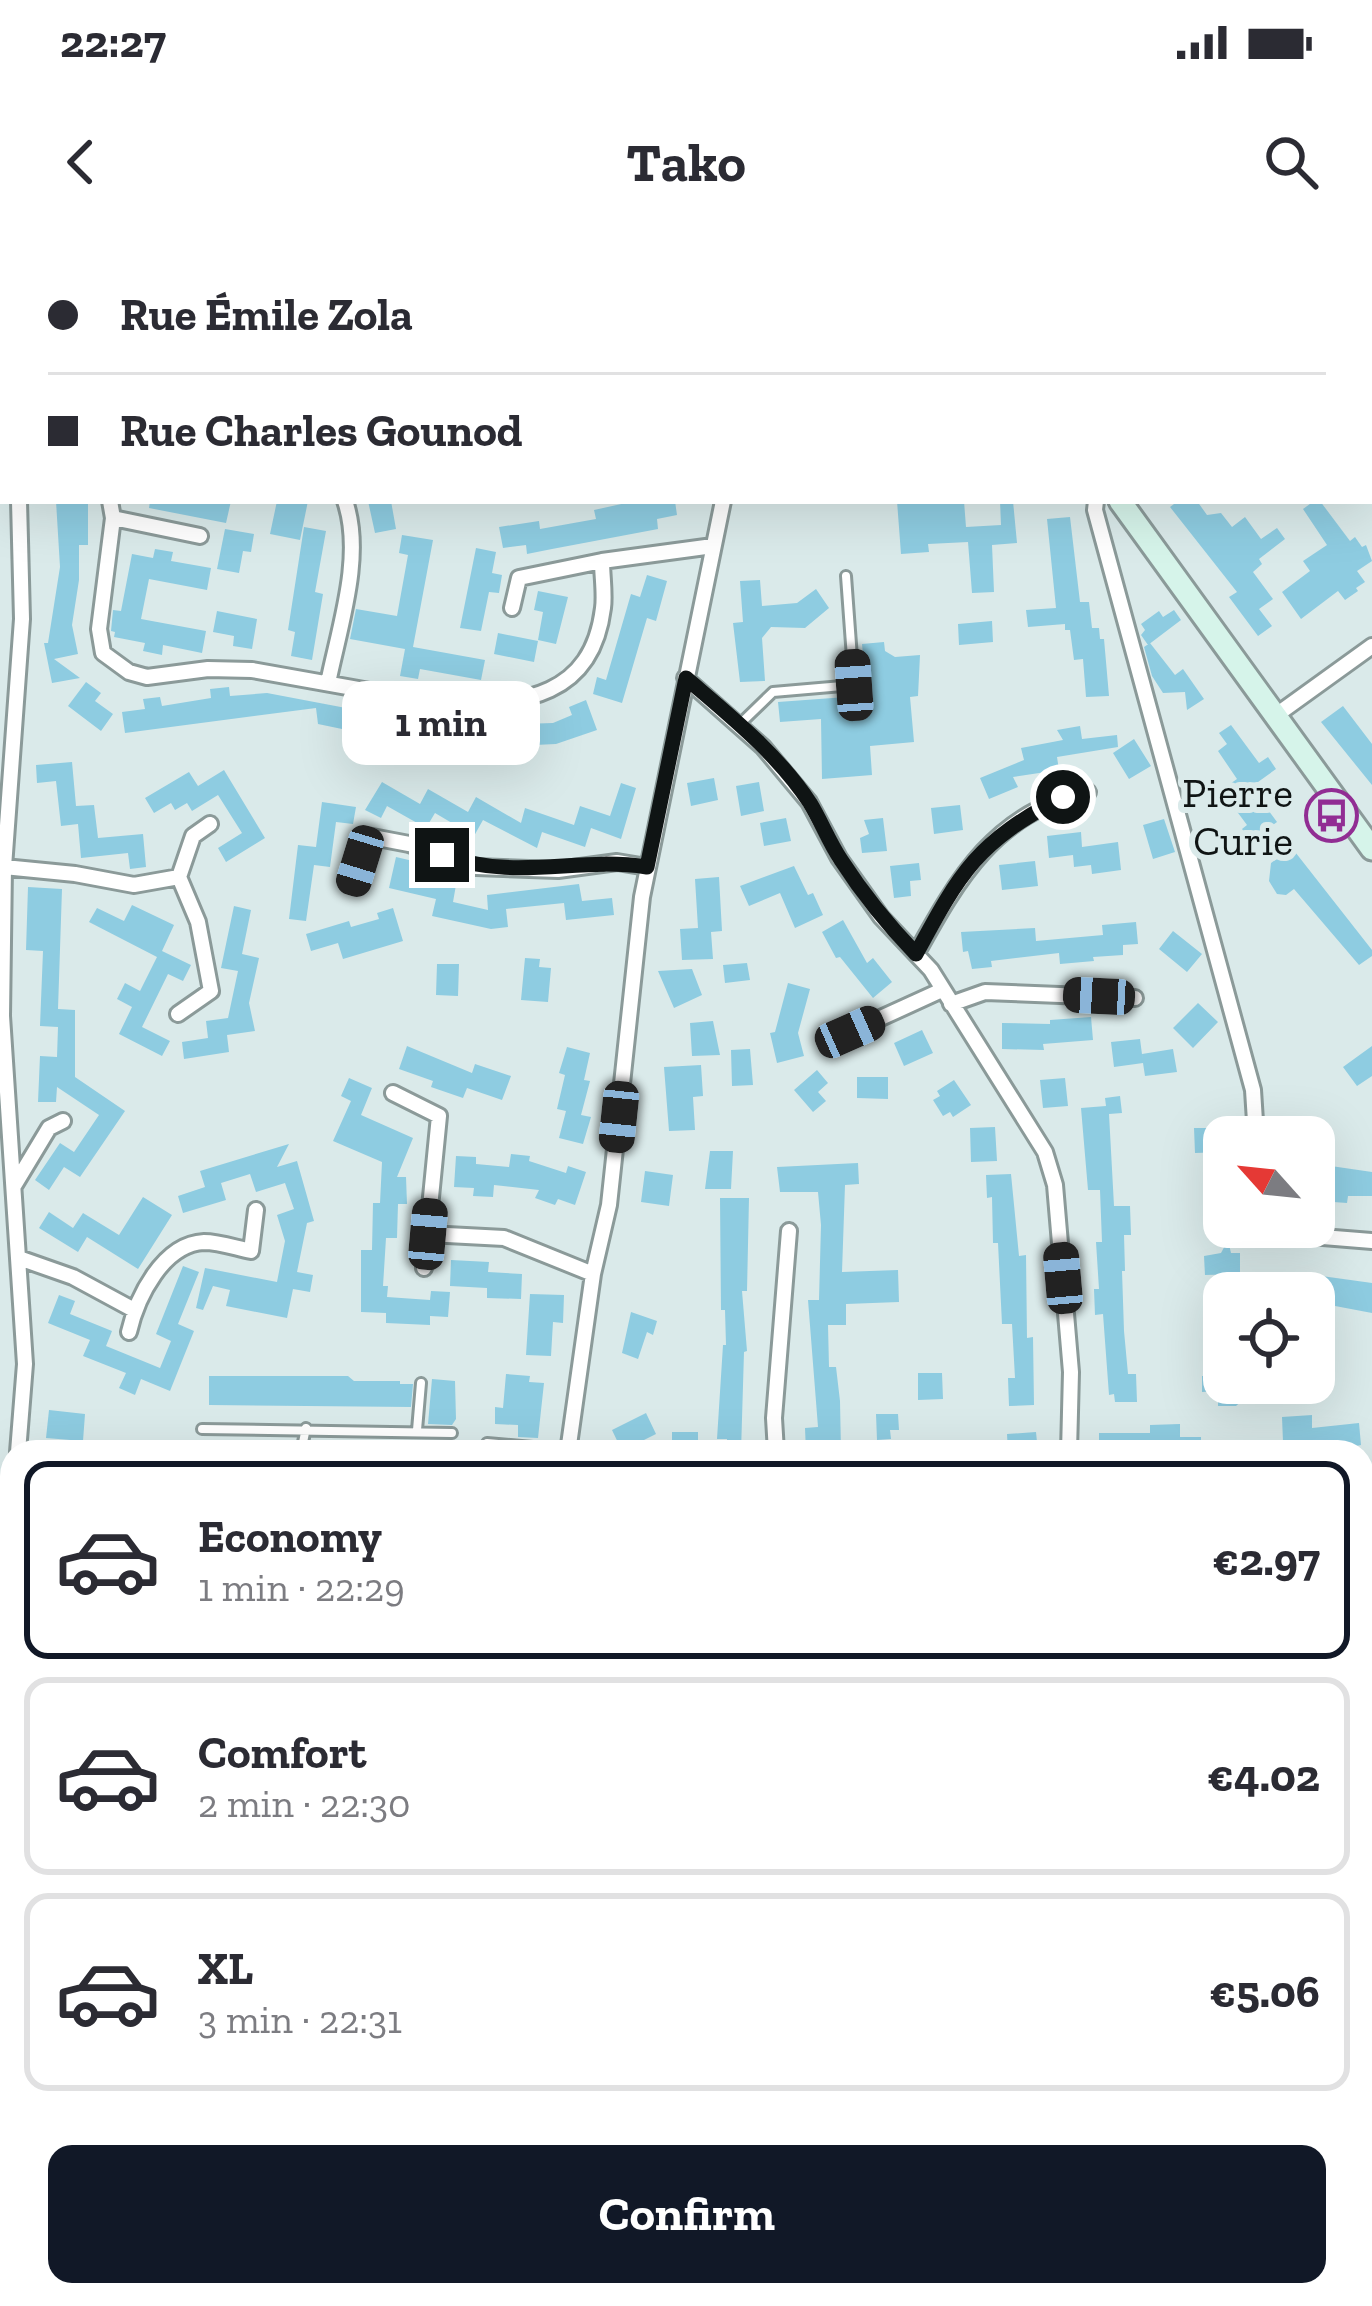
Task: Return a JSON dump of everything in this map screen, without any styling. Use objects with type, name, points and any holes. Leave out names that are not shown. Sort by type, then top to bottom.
[{"type":"main road","points":[[1122,504],[1372,849]]},
{"type":"street","points":[[19,504],[22,619],[4,867],[2,1016],[25,1364],[19,1440]]},
{"type":"street","points":[[111,504],[113,518],[99,629],[103,653],[129,672],[147,677],[208,669],[253,670],[448,705],[476,705],[550,691],[569,682],[585,663],[604,609],[602,561]]},
{"type":"street","points":[[328,682],[350,567],[345,504]]},
{"type":"street","points":[[570,1440],[593,1274],[609,1205],[636,975],[634,944],[721,504]]},
{"type":"street","points":[[1097,504],[1253,1090],[1255,1116]]},
{"type":"street","points":[[113,518],[200,536]]},
{"type":"street","points":[[512,608],[519,578],[713,546]]},
{"type":"street","points":[[1275,716],[1372,646]]},
{"type":"street","points":[[686,678],[764,747],[809,802],[839,858],[916,954],[1021,1108],[1045,1152],[1055,1185],[1071,1372],[1069,1440]]},
{"type":"street","points":[[916,954],[949,893],[985,845],[1063,797],[1088,792]]},
{"type":"street","points":[[178,1015],[211,992],[198,922],[179,877],[193,836],[210,824]]},
{"type":"street","points":[[353,885],[367,836],[409,844],[476,867],[558,869],[617,862],[647,867]]},
{"type":"street","points":[[4,867],[134,885],[179,877]]},
{"type":"street","points":[[850,1032],[946,997],[985,992],[1135,998]]},
{"type":"street","points":[[394,1094],[439,1116],[424,1268]]},
{"type":"street","points":[[14,1186],[49,1128],[63,1120]]},
{"type":"street","points":[[129,1332],[134,1310],[181,1247],[205,1242],[251,1251],[256,1210]]},
{"type":"street","points":[[775,1440],[789,1232]]},
{"type":"street","points":[[428,1234],[504,1238],[593,1274]]},
{"type":"street","points":[[1335,1237],[1372,1241]]},
{"type":"street","points":[[20,1258],[73,1277],[134,1310]]},
{"type":"lane","points":[[739,725],[773,692],[854,685],[846,576]]},
{"type":"lane","points":[[417,1430],[421,1383]]},
{"type":"lane","points":[[304,1440],[306,1428]]},
{"type":"lane","points":[[202,1429],[452,1433]]},
{"type":"building","points":[[56,504],[88,504],[88,545],[79,545],[72,625],[78,654],[54,659],[80,678],[52,683],[44,643],[48,643],[60,567]]},
{"type":"building","points":[[150,504],[230,504],[226,523],[149,508]]},
{"type":"building","points":[[276,504],[307,504],[300,540],[270,534]]},
{"type":"building","points":[[369,504],[392,504],[396,529],[375,533]]},
{"type":"building","points":[[621,504],[675,504],[677,515],[657,519],[658,529],[527,554],[526,545],[503,548],[499,527],[539,521],[540,529],[596,519],[594,510]]},
{"type":"building","points":[[897,504],[964,504],[966,527],[1001,525],[1000,504],[1013,504],[1017,543],[992,545],[994,592],[972,593],[968,542],[928,544],[929,552],[901,554]]},
{"type":"building","points":[[1199,504],[1207,515],[1221,513],[1232,527],[1245,517],[1261,539],[1277,528],[1285,539],[1259,559],[1262,564],[1253,572],[1273,599],[1259,609],[1272,626],[1258,636],[1229,597],[1237,592],[1170,507]]},
{"type":"building","points":[[1322,504],[1350,541],[1355,537],[1362,547],[1366,545],[1372,561],[1357,571],[1365,582],[1358,591],[1345,600],[1338,591],[1301,619],[1282,592],[1310,571],[1303,561],[1327,545],[1303,509]]},
{"type":"building","points":[[1070,517],[1080,602],[1089,602],[1092,628],[1099,628],[1100,639],[1104,639],[1109,696],[1086,697],[1083,659],[1074,660],[1065,624],[1028,627],[1026,610],[1056,608],[1047,519]]},
{"type":"building","points":[[304,527],[326,531],[315,592],[323,594],[312,660],[291,656],[295,632],[288,630]]},
{"type":"building","points":[[225,529],[254,534],[251,552],[243,551],[239,573],[217,569]]},
{"type":"building","points":[[402,535],[433,540],[413,647],[485,660],[481,680],[420,669],[418,679],[400,676],[405,649],[350,639],[356,609],[397,616],[408,555],[399,553]]},
{"type":"building","points":[[476,548],[496,552],[492,573],[502,575],[499,593],[489,592],[481,631],[460,628]]},
{"type":"building","points":[[155,549],[173,552],[171,561],[211,568],[207,590],[149,579],[141,619],[206,631],[202,653],[163,645],[162,655],[143,651],[145,643],[114,637],[111,631],[113,610],[121,611],[132,554],[153,558]]},
{"type":"building","points":[[647,575],[667,581],[656,621],[647,618],[622,703],[593,694],[597,677],[606,680],[631,594],[640,597]]},
{"type":"building","points":[[760,580],[762,606],[797,603],[816,589],[829,608],[805,628],[771,627],[762,638],[765,681],[740,682],[733,623],[743,622],[740,581]]},
{"type":"building","points":[[538,591],[568,597],[556,644],[538,640],[543,612],[534,610]]},
{"type":"building","points":[[1174,610],[1181,620],[1148,645],[1141,624],[1159,611],[1163,617]]},
{"type":"building","points":[[217,611],[257,619],[252,649],[233,646],[234,636],[213,632]]},
{"type":"building","points":[[992,621],[993,642],[959,645],[958,624]]},
{"type":"building","points":[[498,633],[538,641],[534,662],[494,654]]},
{"type":"building","points":[[884,642],[885,651],[895,657],[920,655],[918,696],[910,697],[914,742],[870,746],[872,775],[822,779],[821,719],[780,722],[778,702],[860,696],[866,686],[862,644]]},
{"type":"building","points":[[1150,643],[1175,675],[1183,669],[1204,699],[1187,710],[1185,692],[1163,693],[1152,676],[1144,647]]},
{"type":"building","points":[[86,682],[101,693],[95,701],[113,714],[101,731],[68,706]]},
{"type":"building","points":[[229,687],[230,696],[267,693],[346,708],[342,729],[318,724],[316,708],[125,733],[122,712],[145,709],[143,699],[160,697],[162,706],[211,698],[210,689]]},
{"type":"building","points":[[586,700],[597,730],[556,744],[449,749],[372,735],[377,713],[458,727],[503,725],[502,716],[521,715],[522,724],[553,723],[572,715],[569,707]]},
{"type":"building","points":[[1343,706],[1372,744],[1372,785],[1321,722]]},
{"type":"building","points":[[1231,725],[1259,763],[1268,757],[1276,769],[1251,787],[1277,822],[1251,841],[1242,829],[1247,825],[1221,790],[1237,779],[1218,751],[1227,744],[1219,733]]},
{"type":"building","points":[[1080,726],[1082,739],[1117,735],[1118,747],[1057,757],[1059,770],[1013,777],[1018,787],[989,799],[980,778],[1024,760],[1021,748],[1063,740],[1057,730]]},
{"type":"building","points":[[1134,739],[1151,766],[1129,779],[1113,753]]},
{"type":"building","points":[[72,762],[76,806],[94,805],[98,838],[143,834],[146,867],[130,869],[128,853],[81,858],[78,824],[61,826],[56,781],[37,783],[36,765]]},
{"type":"building","points":[[224,770],[265,838],[226,862],[218,848],[242,833],[218,795],[192,811],[187,803],[175,810],[171,803],[154,813],[145,798],[189,772],[198,786]]},
{"type":"building","points":[[714,778],[718,800],[691,806],[687,783]]},
{"type":"building","points":[[382,782],[420,804],[428,789],[468,812],[476,797],[521,823],[525,808],[574,825],[580,806],[610,816],[621,783],[636,788],[621,839],[591,828],[585,847],[542,832],[537,848],[483,820],[474,836],[435,813],[426,828],[387,806],[381,818],[365,810]]},
{"type":"building","points":[[759,782],[764,811],[741,816],[736,786]]},
{"type":"building","points":[[322,802],[356,807],[353,824],[336,822],[330,867],[314,865],[306,921],[289,919],[298,845],[316,847]]},
{"type":"building","points":[[960,805],[963,830],[934,834],[931,808]]},
{"type":"building","points":[[786,818],[791,841],[764,846],[760,823]]},
{"type":"building","points":[[883,818],[887,851],[862,853],[860,838],[869,834],[864,820]]},
{"type":"building","points":[[1164,819],[1175,852],[1153,859],[1143,825]]},
{"type":"building","points":[[1081,832],[1082,847],[1118,842],[1121,870],[1092,874],[1091,865],[1074,867],[1073,855],[1049,858],[1047,836]]},
{"type":"building","points":[[1292,848],[1372,950],[1372,956],[1359,965],[1294,889],[1277,894],[1269,881],[1271,863]]},
{"type":"building","points":[[396,857],[413,861],[410,875],[456,885],[453,902],[488,910],[487,895],[579,884],[582,901],[612,898],[614,915],[566,920],[564,903],[506,909],[508,927],[491,929],[432,916],[436,899],[389,888]]},
{"type":"building","points":[[1035,861],[1038,886],[1002,890],[999,865]]},
{"type":"building","points":[[919,863],[921,880],[910,881],[911,896],[894,898],[890,866]]},
{"type":"building","points":[[794,866],[823,915],[795,928],[780,893],[749,906],[740,886]]},
{"type":"building","points":[[719,877],[722,931],[711,932],[713,959],[682,960],[680,929],[698,928],[695,879]]},
{"type":"building","points":[[28,887],[62,889],[58,1009],[75,1010],[75,1077],[125,1111],[80,1177],[64,1167],[49,1190],[35,1180],[60,1143],[74,1152],[99,1115],[57,1087],[56,1102],[38,1102],[40,1056],[57,1057],[58,1027],[40,1026],[43,951],[26,950]]},
{"type":"building","points":[[132,905],[174,925],[162,951],[191,965],[183,981],[168,974],[142,1027],[170,1041],[162,1056],[119,1034],[132,1007],[117,999],[125,983],[140,991],[157,957],[89,922],[97,908],[124,921]]},
{"type":"building","points":[[234,906],[251,910],[242,954],[259,958],[249,1003],[255,1031],[227,1035],[229,1052],[184,1059],[182,1042],[208,1038],[206,1021],[228,1018],[238,971],[221,968]]},
{"type":"building","points":[[393,908],[403,941],[343,959],[338,943],[311,951],[306,934],[349,921],[351,927],[379,919],[377,913]]},
{"type":"building","points":[[843,920],[867,963],[873,958],[892,982],[873,998],[840,957],[836,958],[822,932]]},
{"type":"building","points":[[1136,922],[1138,944],[1123,945],[1123,955],[1093,957],[1094,961],[1060,964],[1059,953],[991,961],[992,967],[972,969],[968,951],[963,952],[961,932],[1035,928],[1036,941],[1103,935],[1102,925]]},
{"type":"building","points":[[1173,931],[1202,954],[1187,972],[1159,949]]},
{"type":"building","points":[[525,958],[540,959],[539,967],[551,968],[548,1002],[521,1000]]},
{"type":"building","points":[[747,963],[750,980],[725,983],[723,965]]},
{"type":"building","points":[[437,964],[459,964],[458,996],[436,995]]},
{"type":"building","points":[[692,969],[702,995],[674,1008],[658,971]]},
{"type":"building","points":[[788,983],[810,989],[798,1033],[804,1056],[777,1063],[770,1033],[775,1032]]},
{"type":"building","points":[[1198,1003],[1218,1022],[1193,1048],[1173,1028]]},
{"type":"building","points":[[1091,1017],[1093,1040],[1043,1044],[1044,1050],[1002,1049],[1002,1023],[1050,1024],[1050,1020]]},
{"type":"building","points":[[713,1021],[720,1055],[692,1056],[690,1023]]},
{"type":"building","points":[[922,1030],[933,1053],[904,1066],[894,1043]]},
{"type":"building","points":[[1140,1039],[1143,1062],[1142,1054],[1173,1049],[1177,1072],[1145,1076],[1143,1063],[1114,1067],[1111,1042]]},
{"type":"building","points":[[407,1046],[472,1073],[475,1064],[511,1076],[502,1100],[467,1088],[463,1098],[399,1069]]},
{"type":"building","points":[[1372,1046],[1372,1076],[1357,1086],[1343,1067]]},
{"type":"building","points":[[567,1047],[590,1053],[584,1080],[590,1081],[581,1115],[591,1117],[583,1144],[559,1138],[566,1111],[557,1109],[565,1075],[559,1073]]},
{"type":"building","points":[[750,1049],[753,1085],[732,1086],[731,1050]]},
{"type":"building","points":[[701,1065],[703,1096],[693,1097],[695,1130],[669,1131],[664,1067]]},
{"type":"building","points":[[817,1070],[828,1083],[818,1092],[826,1101],[813,1112],[794,1090]]},
{"type":"building","points":[[857,1077],[888,1077],[888,1099],[857,1098]]},
{"type":"building","points":[[349,1078],[372,1088],[361,1115],[413,1138],[397,1177],[406,1177],[407,1204],[398,1204],[397,1238],[386,1238],[383,1286],[388,1286],[387,1297],[430,1300],[431,1291],[450,1292],[448,1317],[430,1316],[430,1325],[386,1323],[386,1313],[361,1312],[361,1250],[372,1250],[373,1203],[380,1203],[382,1162],[333,1141],[351,1101],[341,1096]]},
{"type":"building","points":[[1065,1078],[1068,1106],[1043,1108],[1040,1080]]},
{"type":"building","points":[[954,1080],[971,1105],[953,1117],[950,1112],[943,1116],[933,1100],[940,1096],[937,1091]]},
{"type":"building","points":[[1120,1096],[1122,1113],[1109,1114],[1114,1206],[1130,1206],[1131,1235],[1124,1235],[1122,1271],[1124,1331],[1128,1374],[1136,1374],[1137,1402],[1115,1402],[1114,1394],[1109,1395],[1103,1314],[1095,1315],[1094,1289],[1099,1289],[1096,1242],[1102,1242],[1100,1190],[1088,1190],[1081,1108],[1106,1106],[1105,1098]]},
{"type":"building","points":[[995,1127],[997,1161],[971,1162],[970,1128]]},
{"type":"building","points":[[1194,1128],[1203,1128],[1203,1153],[1195,1153]]},
{"type":"building","points":[[289,1144],[277,1167],[297,1161],[314,1221],[307,1223],[297,1272],[313,1275],[310,1292],[293,1289],[287,1318],[226,1306],[230,1290],[213,1286],[203,1310],[196,1308],[205,1268],[277,1282],[285,1241],[277,1215],[294,1209],[285,1183],[256,1192],[250,1174],[221,1183],[226,1200],[183,1213],[178,1196],[205,1187],[200,1171]]},
{"type":"building","points":[[710,1151],[733,1151],[731,1189],[705,1189]]},
{"type":"building","points":[[511,1154],[530,1156],[529,1161],[566,1173],[568,1166],[586,1172],[575,1205],[535,1198],[539,1190],[494,1185],[493,1197],[473,1196],[474,1188],[454,1187],[456,1156],[476,1157],[476,1164],[509,1167]]},
{"type":"building","points":[[858,1163],[859,1184],[845,1185],[842,1272],[898,1270],[899,1302],[846,1304],[846,1325],[828,1325],[829,1367],[836,1367],[841,1440],[806,1440],[805,1428],[818,1427],[808,1300],[819,1300],[818,1192],[780,1192],[777,1167]]},
{"type":"building","points":[[1335,1167],[1372,1172],[1372,1196],[1348,1196],[1347,1203],[1335,1202]]},
{"type":"building","points":[[645,1171],[673,1175],[669,1206],[641,1202]]},
{"type":"building","points":[[1011,1174],[1019,1256],[1026,1255],[1034,1405],[1009,1406],[1008,1378],[1015,1378],[1012,1324],[1002,1324],[998,1243],[993,1243],[992,1197],[987,1198],[986,1175]]},
{"type":"building","points":[[143,1197],[172,1215],[138,1269],[87,1237],[78,1252],[39,1228],[49,1212],[73,1228],[83,1213],[119,1235]]},
{"type":"building","points":[[720,1198],[749,1198],[747,1291],[742,1291],[747,1351],[741,1440],[717,1439],[726,1345],[725,1310],[721,1310]]},
{"type":"building","points":[[1230,1248],[1231,1253],[1240,1253],[1240,1272],[1205,1272],[1204,1256]]},
{"type":"building","points":[[451,1260],[489,1262],[488,1272],[522,1274],[521,1299],[487,1298],[487,1288],[450,1286]]},
{"type":"building","points":[[183,1266],[199,1272],[178,1324],[194,1331],[170,1391],[141,1379],[135,1395],[119,1388],[126,1373],[83,1356],[90,1340],[48,1323],[59,1295],[75,1301],[70,1314],[112,1331],[106,1346],[160,1368],[171,1341],[156,1334]]},
{"type":"building","points":[[1335,1278],[1372,1283],[1372,1313],[1335,1306]]},
{"type":"building","points":[[530,1294],[564,1295],[563,1323],[553,1322],[551,1356],[526,1355]]},
{"type":"building","points":[[631,1312],[657,1321],[653,1335],[647,1332],[638,1359],[622,1353]]},
{"type":"building","points":[[918,1373],[942,1373],[943,1399],[918,1400]]},
{"type":"building","points":[[506,1374],[544,1383],[538,1438],[518,1437],[518,1425],[495,1424],[495,1407],[503,1408]]},
{"type":"building","points":[[209,1376],[348,1376],[354,1381],[400,1381],[413,1384],[411,1407],[209,1405]]},
{"type":"building","points":[[432,1379],[455,1381],[452,1425],[428,1424]]},
{"type":"building","points":[[49,1410],[85,1414],[83,1440],[46,1438]]},
{"type":"building","points":[[646,1413],[656,1434],[644,1440],[617,1440],[612,1430]]},
{"type":"building","points":[[876,1414],[898,1414],[899,1430],[890,1430],[891,1439],[877,1440]]},
{"type":"building","points":[[1312,1415],[1312,1428],[1359,1423],[1361,1440],[1283,1440],[1282,1417]]},
{"type":"building","points":[[1180,1424],[1180,1437],[1201,1440],[1099,1440],[1099,1433],[1150,1433],[1150,1425]]},
{"type":"building","points":[[672,1432],[698,1432],[698,1440],[672,1440]]},
{"type":"building","points":[[1036,1432],[1037,1440],[1007,1440],[1007,1434]]},
{"type":"place","name":"Pierre Curie","points":[[1332,816]]},
{"type":"route","points":[[442,855],[476,867],[558,869],[617,862],[647,867],[686,678],[764,747],[809,802],[839,858],[880,917],[916,954],[949,893],[985,845],[1063,797]]}]
